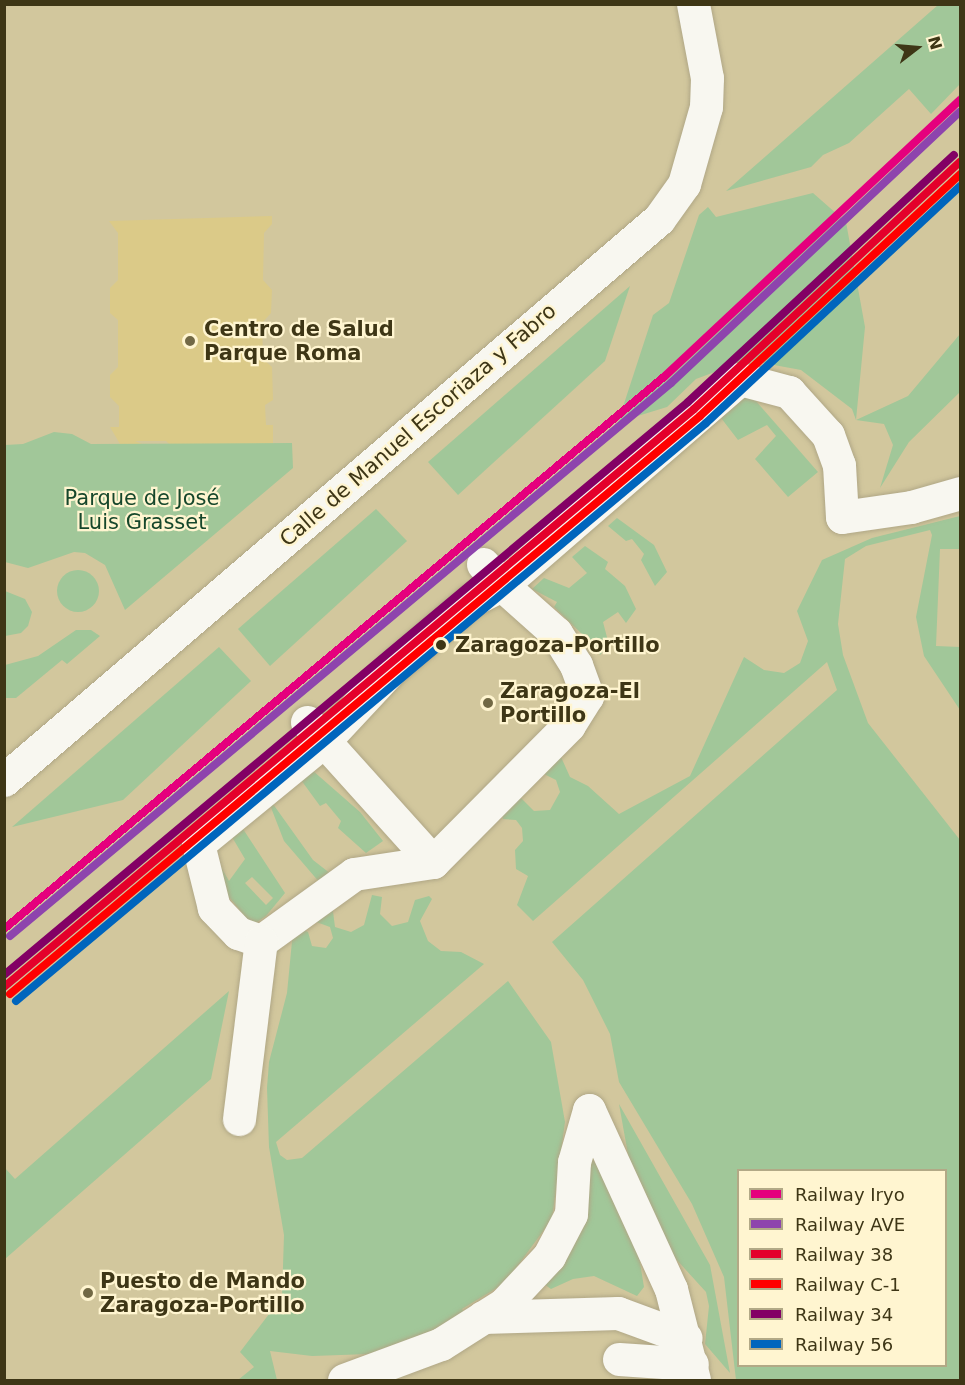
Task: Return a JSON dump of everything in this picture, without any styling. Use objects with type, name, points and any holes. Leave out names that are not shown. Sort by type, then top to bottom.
[{"type":"street","name":"Calle de Manuel Escoriaza y Fabro","points":[[4,780],[659,219],[684,184],[706,107],[704,56],[693,4]]},
{"type":"street","points":[[261,941],[238,933],[214,908],[198,844],[315,732],[470,601],[492,574],[740,379],[789,392],[828,435],[839,465],[842,517],[911,507],[960,493]]},
{"type":"street","points":[[239,1119],[261,941],[354,874],[433,862],[569,725],[587,696],[576,665],[556,633],[492,574]]},
{"type":"street","points":[[315,732],[433,862]]},
{"type":"street","points":[[344,1380],[441,1344],[504,1304],[549,1256],[571,1214],[574,1162],[589,1110],[653,1245],[691,1361]]},
{"type":"street","points":[[483,1317],[618,1313],[691,1361]]},
{"type":"street","points":[[619,1359],[691,1361]]},
{"type":"shaded area","name":"Centro de Salud Parque Roma","points":[[272,216],[272,224],[264,233],[263,280],[272,290],[271,313],[262,323],[263,359],[272,367],[273,400],[265,405],[266,425],[273,425],[273,450],[255,444],[208,444],[176,450],[166,441],[135,441],[142,444],[111,449],[120,444],[110,427],[119,427],[119,406],[110,397],[110,375],[118,367],[118,320],[110,313],[110,288],[118,280],[118,233],[109,221]]},
{"type":"green space","points":[[938,5],[960,5],[960,84],[931,114],[909,89],[849,143],[823,155],[811,167],[726,191]]},
{"type":"green space","points":[[813,193],[846,222],[865,327],[856,420],[852,409],[801,370],[747,360],[696,379],[667,407],[618,422],[653,315],[669,303],[699,215],[708,207],[716,217]]},
{"type":"green space","points":[[630,286],[605,361],[458,495],[428,462]]},
{"type":"green space","points":[[960,334],[960,392],[909,442],[880,488],[893,445],[884,424],[856,420],[908,396]]},
{"type":"green space","points":[[748,392],[818,472],[788,497],[755,459],[776,436],[767,425],[738,440],[718,414]]},
{"type":"green space","name":"Parque de José Luis Grasset","points":[[54,432],[72,434],[91,444],[292,443],[293,468],[125,610],[105,565],[85,553],[74,552],[28,568],[5,562],[5,445],[23,444]]},
{"type":"green space","points":[[376,509],[407,541],[270,666],[238,629]]},
{"type":"green space","points":[[960,516],[960,549],[940,549],[936,646],[960,647],[960,710],[924,656],[916,617],[932,535],[930,530],[866,546],[845,559],[838,624],[843,655],[868,723],[960,840],[960,1380],[736,1380],[724,1277],[692,1204],[619,1082],[610,1034],[583,980],[552,942],[837,690],[827,662],[533,921],[517,905],[528,876],[516,869],[515,850],[523,841],[522,828],[516,820],[503,819],[501,810],[519,796],[534,811],[550,810],[560,792],[556,780],[544,774],[561,757],[570,777],[588,786],[619,814],[690,776],[744,657],[764,670],[784,673],[800,663],[808,641],[797,611],[822,560],[872,538]]},
{"type":"green space","points":[[617,518],[654,545],[667,572],[655,586],[641,560],[644,554],[632,539],[626,541],[608,526]]},
{"type":"green space","points":[[585,546],[608,562],[605,569],[625,586],[636,609],[626,623],[618,612],[603,622],[609,645],[600,655],[587,634],[584,636],[554,607],[557,602],[532,589],[544,578],[569,588],[587,573],[572,557]]},
{"type":"green space","points":[[78,570],[86,571],[93,576],[98,583],[98,599],[93,606],[86,611],[78,612],[70,611],[63,606],[58,599],[57,591],[58,583],[63,576],[70,571]]},
{"type":"green space","points":[[5,591],[25,599],[32,612],[28,626],[21,633],[5,636]]},
{"type":"green space","points":[[76,630],[91,630],[100,636],[67,664],[62,660],[16,698],[5,698],[5,665],[38,656]]},
{"type":"green space","points":[[219,647],[251,681],[123,800],[12,827]]},
{"type":"green space","points":[[312,770],[360,812],[383,841],[366,853],[338,828],[341,821],[326,803],[320,806],[301,780]]},
{"type":"green space","points":[[273,804],[313,860],[331,874],[320,883],[284,841],[270,805]]},
{"type":"green space","points":[[243,829],[285,893],[266,916],[242,932],[213,902],[208,887],[213,885],[203,861],[213,853],[229,881],[245,859],[232,837]],"holes":[[[252,877],[273,898],[266,905],[245,883]],[[230,898],[247,919],[242,924],[223,903]]]},
{"type":"green space","points":[[372,895],[382,897],[380,914],[392,926],[408,922],[415,900],[429,896],[432,899],[420,921],[428,941],[441,951],[461,952],[484,964],[276,1142],[280,1155],[287,1160],[302,1158],[508,981],[551,1042],[565,1122],[552,1219],[505,1283],[462,1309],[466,1315],[413,1343],[369,1354],[312,1356],[270,1351],[277,1380],[238,1380],[254,1367],[240,1352],[282,1297],[284,1235],[269,1147],[267,1088],[269,1062],[287,993],[293,931],[299,928],[308,932],[312,946],[326,948],[333,938],[330,927],[308,919],[332,904],[335,927],[351,932],[364,925]]},
{"type":"green space","points":[[229,991],[211,1079],[5,1259],[5,1168],[15,1179]]},
{"type":"green space","points":[[619,1104],[710,1265],[730,1373],[705,1344],[709,1306],[706,1292],[655,1236],[629,1160]]},
{"type":"green space","points":[[592,1157],[636,1238],[644,1287],[637,1296],[594,1276],[573,1279],[551,1289],[544,1284]]},
{"type":"rail line","name":"Iryo","points":[[4,929],[665,376],[960,100]]},
{"type":"rail line","name":"AVE","points":[[10,936],[671,383],[960,112]]},
{"type":"rail line","name":"34","points":[[4,975],[688,402],[954,155]]},
{"type":"rail line","name":"38","points":[[4,987],[694,409],[960,162]]},
{"type":"rail line","name":"C-1","points":[[10,994],[700,416],[960,174]]},
{"type":"rail line","name":"56","points":[[16,1001],[706,423],[960,186]]},
{"type":"place","name":"Centro de Salud Parque Roma","points":[[190,341]]},
{"type":"place","name":"Zaragoza-Portillo","points":[[441,645]]},
{"type":"place","name":"Zaragoza-El Portillo","points":[[488,703]]},
{"type":"place","name":"Puesto de Mando Zaragoza-Portillo","points":[[88,1293]]}]
